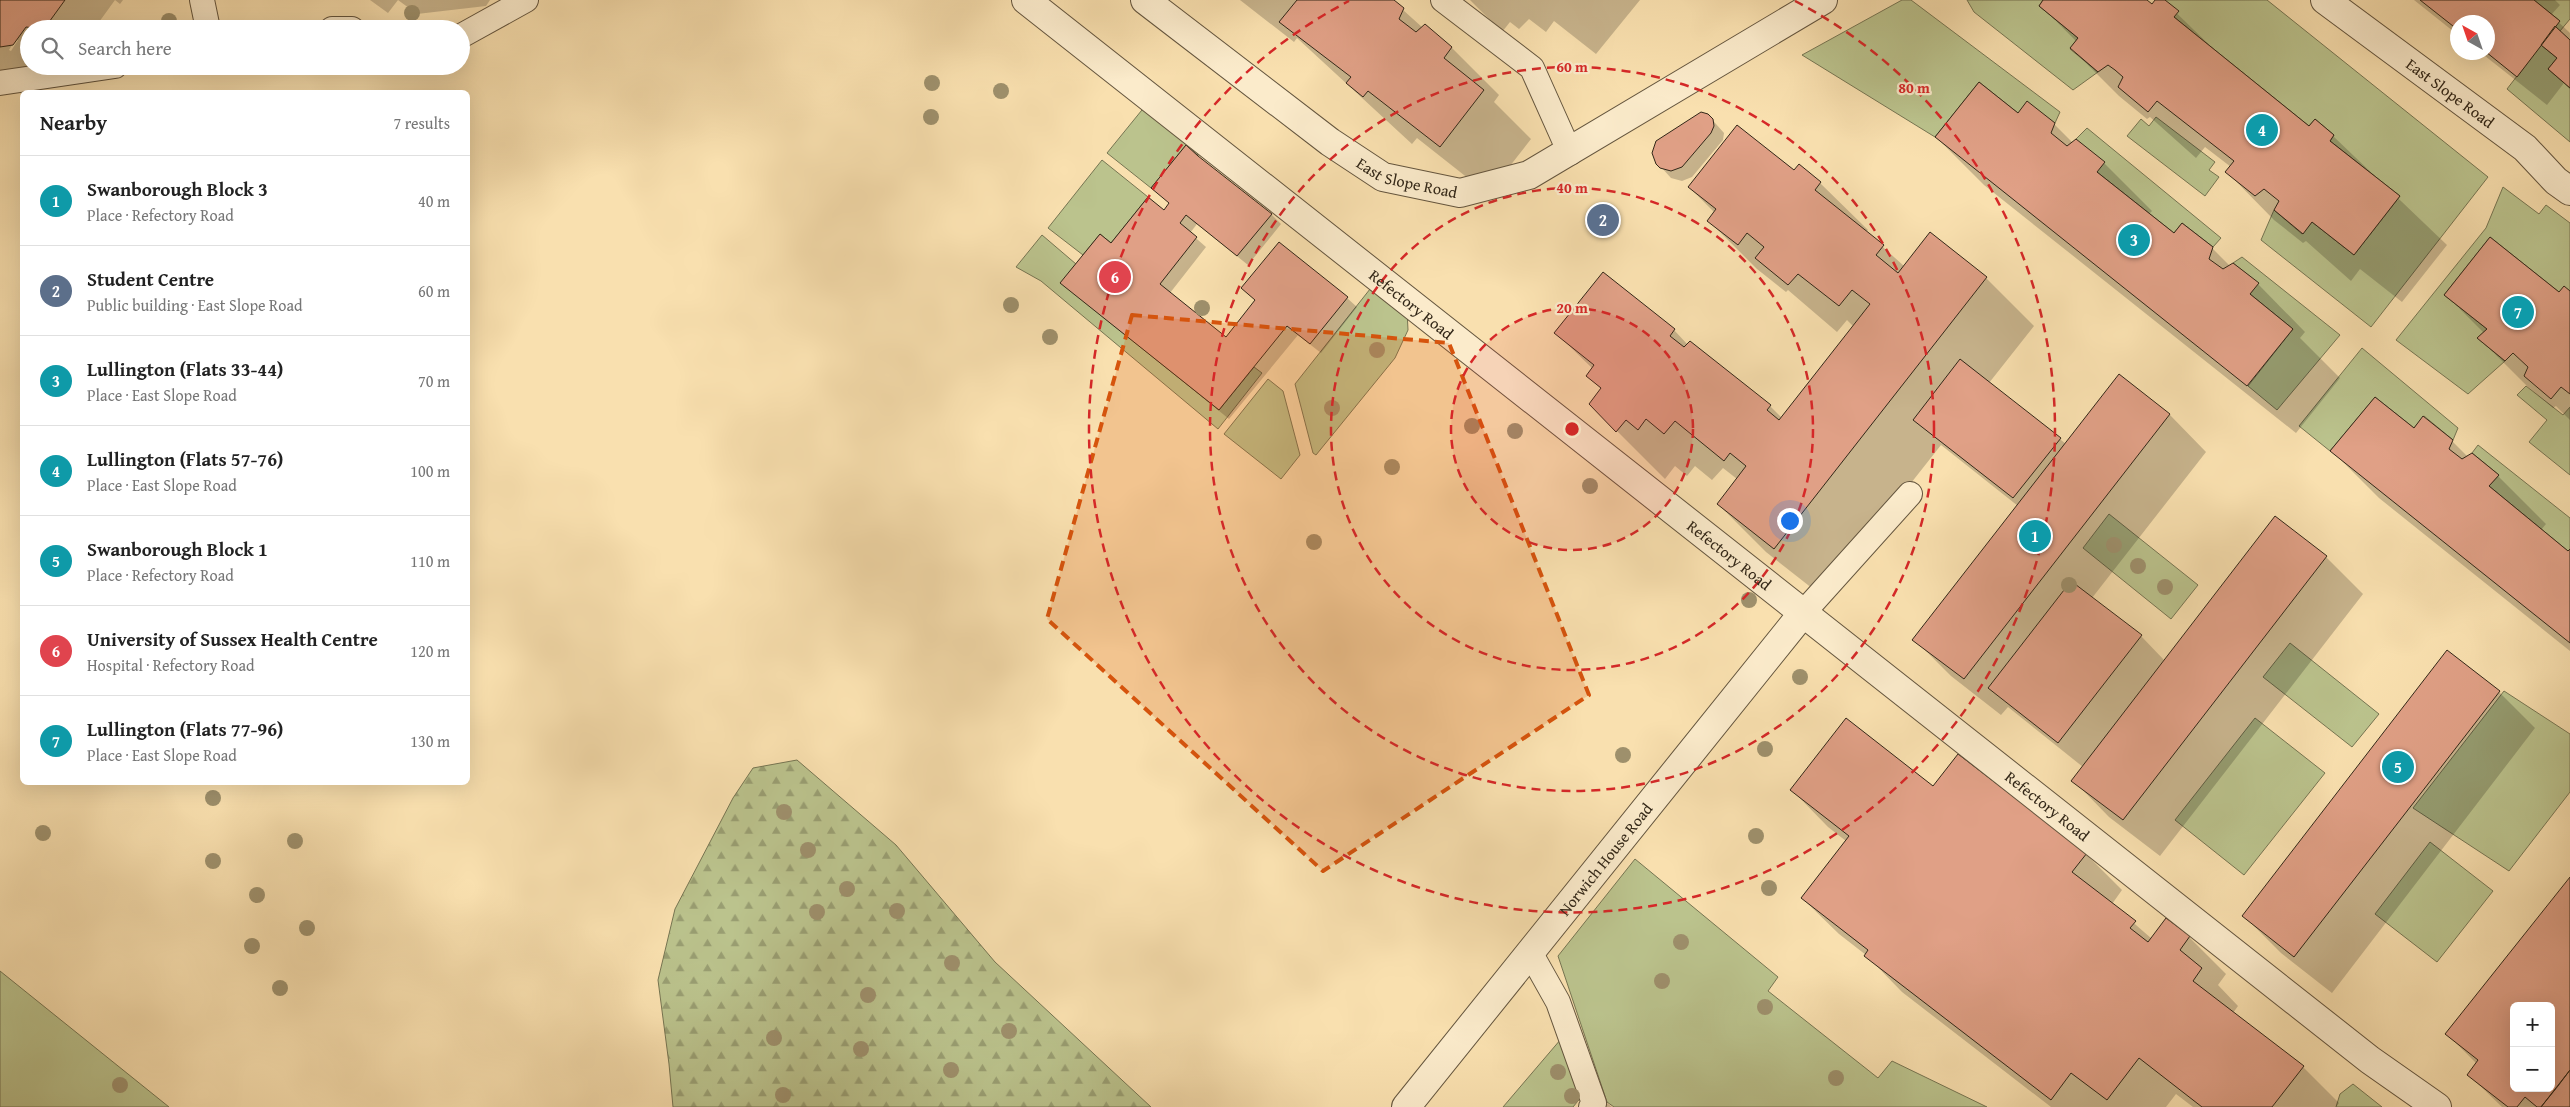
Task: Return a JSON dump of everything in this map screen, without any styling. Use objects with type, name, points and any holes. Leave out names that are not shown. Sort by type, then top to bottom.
[{"type":"street","name":"Refectory Road","points":[[1026,0],[2370,1060],[2437,1107]]},
{"type":"street","name":"East Slope Road","points":[[1144,0],[1330,142],[1384,176],[1460,193],[1529,175],[1570,153],[1823,0]]},
{"type":"street","name":"East Slope Road","points":[[2325,0],[2525,148],[2556,181],[2570,191]]},
{"type":"street","name":"Norwich House Road","points":[[1406,1107],[1531,954],[1803,613]]},
{"type":"lane","points":[[202,0],[206,20]]},
{"type":"lane","points":[[470,31],[526,0]]},
{"type":"lane","points":[[1443,0],[1532,68],[1570,153]]},
{"type":"lane","points":[[0,83],[54,75]]},
{"type":"lane","points":[[1803,613],[1910,494]]},
{"type":"lane","points":[[1531,954],[1558,1002],[1594,1103],[1591,1107]]},
{"type":"highlighted area","points":[[1132,315],[1449,343],[1589,695],[1323,871],[1047,619]]},
{"type":"green space","points":[[1902,0],[1911,0],[2060,112],[2055,123],[2018,113],[1979,82],[1935,137],[1802,55]]},
{"type":"green space","points":[[1967,0],[2043,0],[2039,6],[2078,38],[2070,49],[2098,72],[2073,90],[1974,12]]},
{"type":"green space","points":[[2165,0],[2267,0],[2488,177],[2371,327],[2261,240],[2274,210],[2302,234],[2312,222],[2354,255],[2400,196],[2330,141],[2334,135],[2315,119],[2309,126],[2174,17]]},
{"type":"green space","points":[[2534,0],[2570,0],[2570,19],[2560,31],[2555,26],[2560,21]]},
{"type":"green space","points":[[2541,45],[2557,58],[2548,69],[2570,88],[2570,142],[2507,89]]},
{"type":"green space","points":[[1146,105],[1195,144],[1198,156],[1186,145],[1151,188],[1107,153]]},
{"type":"green space","points":[[2156,117],[2215,162],[2209,170],[2219,177],[2205,196],[2127,136],[2141,119],[2149,126]]},
{"type":"green space","points":[[2087,128],[2221,238],[2213,247],[2182,223],[2174,233],[2097,172],[2076,139]]},
{"type":"green space","points":[[1102,160],[1148,197],[1111,243],[1100,234],[1083,255],[1048,228]]},
{"type":"green space","points":[[2503,187],[2539,214],[2546,205],[2570,223],[2570,291],[2564,287],[2559,292],[2490,237],[2444,295],[2487,329],[2477,338],[2505,361],[2468,394],[2396,340],[2486,228]]},
{"type":"green space","points":[[1042,235],[1076,264],[1061,283],[1219,410],[1254,367],[1262,373],[1218,429],[1041,281],[1016,267]]},
{"type":"green space","points":[[2242,257],[2340,335],[2277,410],[2248,386],[2293,329],[2250,294],[2258,283],[2233,263]]},
{"type":"green space","points":[[1374,284],[1407,310],[1408,330],[1395,358],[1316,455],[1313,453],[1295,384]]},
{"type":"green space","points":[[2362,348],[2458,428],[2453,440],[2424,416],[2414,428],[2375,397],[2330,451],[2299,426]]},
{"type":"green space","points":[[1268,379],[1283,391],[1300,455],[1281,479],[1224,434]]},
{"type":"green space","points":[[2526,386],[2563,415],[2570,407],[2570,475],[2529,442],[2547,420],[2517,395]]},
{"type":"green space","points":[[2478,445],[2570,518],[2570,549],[2568,551],[2489,486],[2499,475],[2472,453]]},
{"type":"green space","points":[[2109,514],[2198,585],[2171,619],[2083,548]]},
{"type":"green space","points":[[2290,643],[2379,714],[2352,747],[2263,677]]},
{"type":"green space","points":[[2504,691],[2570,734],[2570,792],[2509,871],[2413,808]]},
{"type":"green space","points":[[2255,718],[2325,773],[2244,875],[2175,820]]},
{"type":"green space","points":[[797,760],[896,845],[995,962],[1151,1107],[673,1107],[658,980],[675,909],[733,798],[753,768]]},
{"type":"green space","points":[[2430,842],[2493,891],[2437,962],[2375,914]]},
{"type":"green space","points":[[1635,859],[1778,977],[1768,991],[1878,1078],[1892,1061],[1987,1107],[1614,1107],[1607,1102],[1558,956]]},
{"type":"green space","points":[[0,971],[169,1107],[0,1107]]},
{"type":"green space","points":[[1561,1039],[1582,1096],[1573,1107],[1503,1107]]},
{"type":"green space","points":[[2353,1084],[2382,1107],[2336,1107],[2340,1094]]},
{"type":"building","points":[[0,0],[65,0],[51,20],[20,20],[20,35],[13,45],[0,47]]},
{"type":"building","points":[[1297,0],[1394,0],[1404,8],[1399,19],[1416,32],[1425,24],[1452,47],[1444,58],[1484,90],[1440,147],[1368,91],[1363,97],[1346,83],[1351,77],[1279,22]]},
{"type":"building","points":[[2043,0],[2147,0],[2152,4],[2155,0],[2165,0],[2179,11],[2174,17],[2309,126],[2315,119],[2334,135],[2330,141],[2400,196],[2354,255],[2312,222],[2303,234],[2274,210],[2279,201],[2264,189],[2255,196],[2225,172],[2234,161],[2157,101],[2148,112],[2118,87],[2123,77],[2115,70],[2108,65],[2098,72],[2070,48],[2078,38],[2039,6]]},
{"type":"building","points":[[2420,0],[2534,0],[2560,21],[2517,77],[2495,59],[2495,15],[2450,15],[2450,24]]},
{"type":"building","points":[[2555,26],[2570,40],[2570,88],[2548,69],[2557,58],[2541,45]]},
{"type":"building","points":[[1979,82],[2018,113],[2027,101],[2055,123],[2051,133],[2067,146],[2076,139],[2105,162],[2097,172],[2174,233],[2182,223],[2213,247],[2209,259],[2223,269],[2233,263],[2259,283],[2250,294],[2293,329],[2247,386],[1935,137]]},
{"type":"building","points":[[1701,112],[1708,114],[1713,119],[1714,126],[1711,133],[1682,167],[1671,171],[1660,168],[1656,164],[1652,153],[1656,141]]},
{"type":"building","points":[[1737,125],[1794,170],[1799,164],[1821,182],[1815,190],[1884,245],[1876,255],[1898,273],[1930,232],[1987,277],[1774,549],[1717,504],[1746,466],[1730,453],[1724,461],[1675,421],[1664,434],[1646,419],[1638,430],[1626,420],[1616,432],[1589,404],[1601,388],[1586,376],[1594,365],[1554,333],[1603,272],[1675,329],[1670,336],[1684,347],[1690,341],[1771,405],[1767,410],[1779,420],[1870,304],[1852,290],[1839,306],[1798,274],[1788,285],[1755,258],[1764,247],[1747,233],[1738,245],[1707,221],[1716,209],[1688,187]]},
{"type":"building","points":[[1186,145],[1272,214],[1237,256],[1186,215],[1180,223],[1197,237],[1160,284],[1226,337],[1255,300],[1241,288],[1279,242],[1348,297],[1310,344],[1287,326],[1219,410],[1060,283],[1100,234],[1111,243],[1148,197],[1164,210],[1169,203],[1151,188]]},
{"type":"building","points":[[2490,237],[2559,292],[2564,286],[2570,291],[2570,394],[2561,387],[2551,399],[2524,376],[2528,367],[2513,353],[2505,361],[2477,338],[2487,329],[2444,295]]},
{"type":"building","points":[[1960,359],[2061,438],[2013,498],[1913,420]]},
{"type":"building","points":[[2119,374],[2170,414],[1964,679],[1912,640]]},
{"type":"building","points":[[2375,397],[2414,428],[2423,416],[2453,440],[2449,449],[2462,459],[2472,453],[2499,475],[2489,486],[2568,551],[2570,549],[2570,643],[2330,451]]},
{"type":"building","points":[[2275,516],[2327,556],[2123,820],[2071,781]]},
{"type":"building","points":[[2071,581],[2142,635],[2058,743],[1988,688]]},
{"type":"building","points":[[2447,650],[2500,691],[2294,957],[2242,916]]},
{"type":"building","points":[[1846,718],[1933,786],[1958,754],[2087,853],[2072,872],[2136,921],[2130,928],[2148,942],[2166,918],[2190,936],[2180,950],[2202,968],[2193,981],[2304,1066],[2272,1107],[2202,1107],[2139,1058],[2107,1100],[2071,1073],[2051,1100],[1864,956],[1868,950],[1801,898],[1849,836],[1790,790]]},
{"type":"building","points":[[2570,877],[2570,1070],[2555,1089],[2555,1002],[2510,1002],[2510,1092],[2553,1092],[2541,1107],[2537,1107],[2525,1097],[2517,1107],[2508,1107],[2467,1075],[2478,1060],[2445,1034]]},
{"type":"building","points":[[2570,1070],[2570,1107],[2541,1107],[2555,1092]]},
{"type":"place","name":"Lullington (Flats 57-76)","points":[[2262,130]]},
{"type":"place","name":"Student Centre","points":[[1603,220]]},
{"type":"place","name":"Lullington (Flats 33-44)","points":[[2134,240]]},
{"type":"place","name":"University of Sussex Health Centre","points":[[1115,277]]},
{"type":"place","name":"Lullington (Flats 77-96)","points":[[2518,312]]},
{"type":"place","name":"Swanborough Block 3","points":[[2035,536]]},
{"type":"place","name":"Swanborough Block 1","points":[[2398,767]]}]
